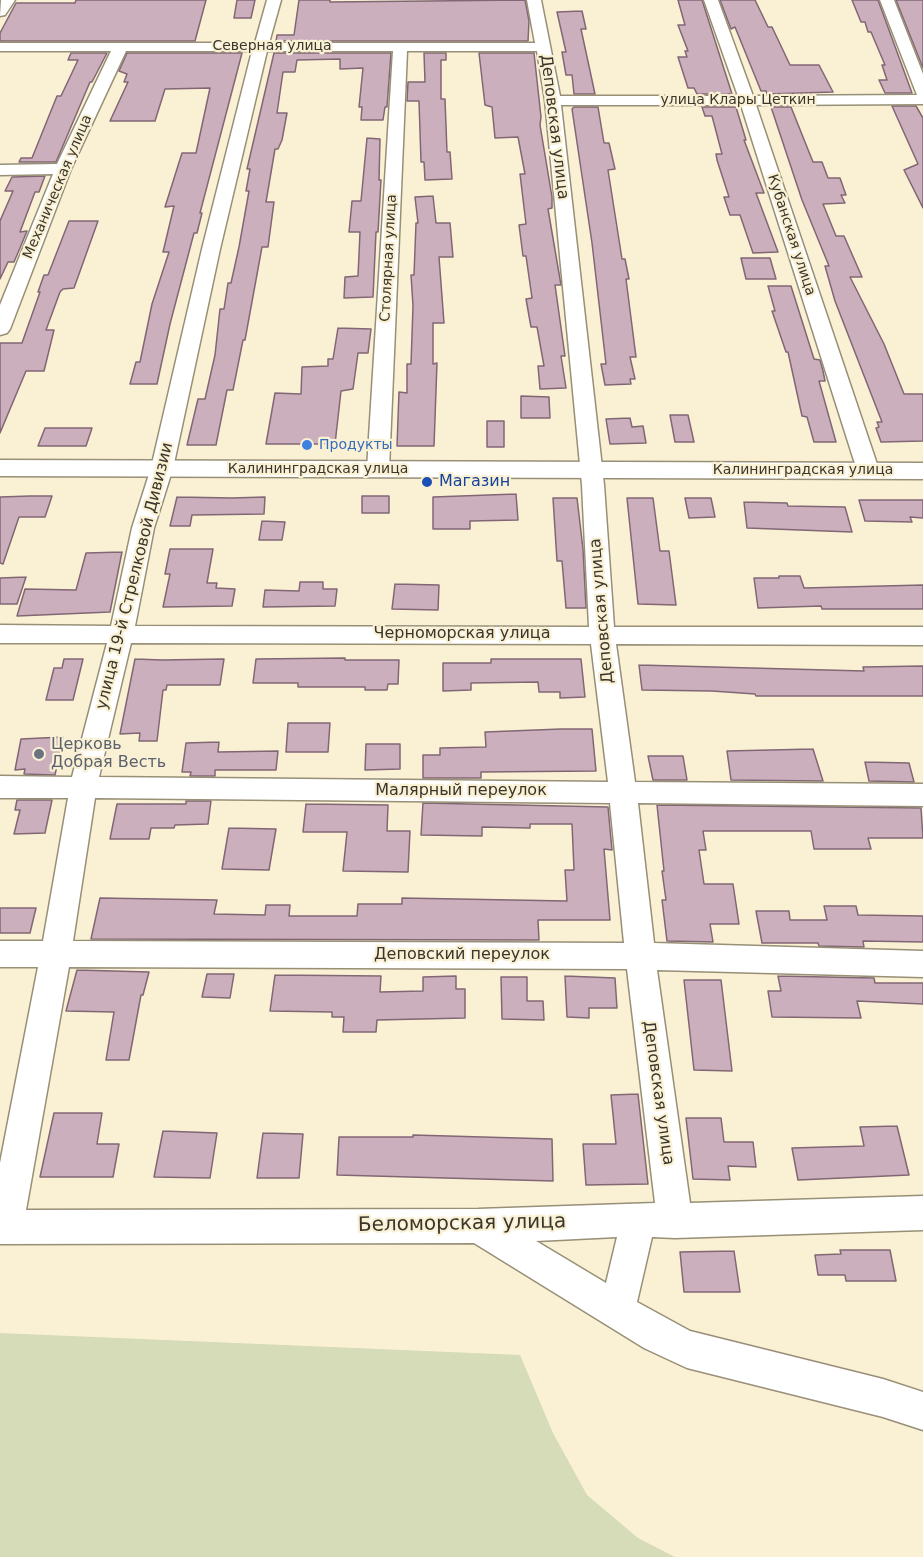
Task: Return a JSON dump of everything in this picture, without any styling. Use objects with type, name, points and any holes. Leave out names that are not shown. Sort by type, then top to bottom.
[{"type":"main road","name":"Калининградская улица","points":[[0,468],[923,471]]},
{"type":"street","points":[[0,12],[8,0]]},
{"type":"street","name":"улица 19-й Стрелковой Дивизии","points":[[3,1227],[56,953],[83,788],[122,634],[143,528],[162,468],[211,249],[274,0]]},
{"type":"street","name":"Деповская улица","points":[[534,0],[553,100],[591,470],[602,634],[640,956],[675,1221]]},
{"type":"street","name":"Кубанская улица","points":[[711,0],[747,101],[868,470]]},
{"type":"street","points":[[887,0],[923,93]]},
{"type":"street","name":"Механическая улица","points":[[0,329],[63,169],[121,46]]},
{"type":"street","name":"Столярная улица","points":[[378,469],[400,46]]},
{"type":"street","name":"Северная улица","points":[[0,47],[544,46]]},
{"type":"street","name":"улица Клары Цеткин","points":[[553,100],[923,99]]},
{"type":"street","points":[[0,170],[63,169]]},
{"type":"street","name":"Черноморская улица","points":[[0,633],[923,636]]},
{"type":"street","name":"Малярный переулок","points":[[0,787],[923,795]]},
{"type":"street","name":"Деповский переулок","points":[[0,954],[640,956],[923,964]]},
{"type":"street","name":"Беломорская улица","points":[[3,1227],[478,1226],[639,1219],[675,1221],[923,1213]]},
{"type":"street","points":[[617,1310],[639,1219]]},
{"type":"street","points":[[478,1226],[657,1335],[687,1349],[883,1398],[923,1411]]},
{"type":"green space","points":[[0,1333],[520,1355],[553,1433],[587,1495],[638,1538],[675,1557],[0,1557]]},
{"type":"building","points":[[76,0],[206,0],[195,41],[0,41],[0,33],[16,3],[75,3]]},
{"type":"building","points":[[237,0],[255,0],[251,18],[234,18]]},
{"type":"building","points":[[299,0],[330,0],[330,2],[525,0],[529,21],[528,41],[276,41],[277,35],[294,35]]},
{"type":"building","points":[[678,0],[702,0],[732,94],[697,94],[694,88],[688,88],[678,57],[687,57],[685,51],[688,51],[678,25],[685,25]]},
{"type":"building","points":[[720,0],[755,0],[768,27],[772,27],[790,65],[819,65],[833,92],[767,94],[766,91],[761,91],[735,27],[731,29]]},
{"type":"building","points":[[852,0],[878,0],[912,93],[885,93],[879,80],[887,80],[882,65],[885,65],[871,32],[868,32],[865,22],[861,22]]},
{"type":"building","points":[[896,0],[923,0],[923,68]]},
{"type":"building","points":[[582,11],[586,29],[581,29],[595,94],[574,94],[572,75],[566,75],[562,52],[566,52],[557,12]]},
{"type":"building","points":[[71,53],[107,53],[90,82],[56,162],[19,162],[21,158],[32,158],[57,96],[61,96],[78,60],[68,60]]},
{"type":"building","points":[[127,53],[242,53],[200,213],[202,213],[197,233],[194,233],[170,324],[157,384],[130,384],[136,362],[140,362],[152,304],[169,252],[163,252],[174,206],[165,207],[182,153],[196,153],[210,88],[165,89],[155,121],[110,121],[128,82],[124,82],[127,74],[119,71]]},
{"type":"building","points":[[274,53],[391,53],[387,107],[385,107],[383,120],[361,120],[362,107],[359,107],[363,68],[340,69],[340,59],[297,60],[295,72],[283,72],[277,113],[287,113],[282,140],[278,149],[275,149],[266,202],[274,202],[268,247],[262,247],[245,340],[243,340],[233,390],[227,390],[216,445],[187,445],[198,399],[205,399],[215,355],[220,309],[224,309],[228,283],[231,283],[239,247],[249,191],[246,191],[250,169],[247,169]]},
{"type":"building","points":[[424,53],[446,53],[446,60],[441,60],[441,99],[445,99],[447,152],[450,152],[452,179],[425,180],[424,162],[421,162],[419,101],[407,101],[408,82],[425,82]]},
{"type":"building","points":[[479,53],[534,53],[540,125],[552,197],[552,208],[548,209],[561,285],[555,285],[565,356],[561,356],[566,388],[540,389],[538,366],[544,366],[537,327],[531,327],[526,299],[532,298],[519,225],[526,224],[520,174],[525,174],[518,137],[495,138],[492,107],[485,105]]},
{"type":"building","points":[[892,106],[916,106],[923,118],[923,208],[904,170],[918,164]]},
{"type":"building","points":[[574,107],[598,107],[604,143],[609,143],[615,169],[608,170],[622,259],[625,259],[629,279],[626,279],[636,357],[630,357],[635,379],[630,379],[631,384],[605,385],[601,364],[606,364],[592,243],[572,109]]},
{"type":"building","points":[[702,107],[736,107],[746,140],[744,140],[764,193],[756,193],[778,252],[753,253],[740,215],[730,215],[724,197],[729,197],[716,154],[722,154],[712,116],[705,116]]},
{"type":"building","points":[[771,107],[791,107],[813,162],[822,162],[828,178],[840,178],[846,195],[841,195],[845,203],[823,204],[836,236],[844,236],[862,277],[850,277],[884,344],[904,394],[923,394],[923,441],[881,442],[876,428],[879,427],[877,422],[882,422],[835,301],[825,266],[829,266],[802,200]]},
{"type":"building","points":[[367,138],[380,139],[379,180],[381,180],[373,297],[344,298],[345,277],[358,276],[360,232],[349,232],[352,201],[361,201]]},
{"type":"building","points":[[45,176],[39,192],[35,192],[20,232],[27,231],[14,262],[8,262],[0,279],[0,221],[13,191],[5,191],[12,177]]},
{"type":"building","points":[[433,196],[436,223],[450,223],[453,257],[439,257],[444,323],[433,323],[433,364],[437,363],[434,446],[397,446],[399,392],[407,393],[407,364],[411,364],[413,306],[411,275],[414,275],[416,223],[418,223],[415,197]]},
{"type":"building","points":[[69,221],[98,221],[74,288],[63,289],[60,292],[46,330],[54,330],[44,371],[26,371],[0,433],[0,343],[22,343],[44,275],[48,275]]},
{"type":"building","points":[[741,258],[770,258],[776,279],[746,279]]},
{"type":"building","points":[[768,286],[791,286],[814,359],[820,360],[825,381],[819,381],[836,442],[814,442],[807,417],[802,416],[788,352],[786,352],[772,311],[775,311]]},
{"type":"building","points":[[338,328],[371,329],[368,353],[358,353],[353,389],[341,391],[335,444],[266,444],[275,393],[301,394],[302,367],[328,366],[328,359],[333,359]]},
{"type":"building","points":[[521,396],[549,397],[550,418],[521,418]]},
{"type":"building","points":[[670,415],[688,415],[694,442],[675,442]]},
{"type":"building","points":[[630,418],[632,427],[643,426],[646,443],[610,444],[606,419]]},
{"type":"building","points":[[487,421],[504,421],[504,447],[487,447]]},
{"type":"building","points":[[45,428],[92,428],[86,446],[38,446]]},
{"type":"building","points":[[516,494],[518,520],[470,521],[470,529],[433,529],[433,497]]},
{"type":"building","points":[[52,496],[45,517],[19,517],[3,564],[0,563],[0,497]]},
{"type":"building","points":[[362,496],[389,496],[389,513],[362,513]]},
{"type":"building","points":[[177,497],[265,497],[264,514],[192,515],[190,526],[170,526]]},
{"type":"building","points":[[553,498],[577,498],[583,549],[586,608],[566,608],[562,561],[557,561]]},
{"type":"building","points":[[627,498],[653,498],[660,551],[669,551],[676,605],[638,604]]},
{"type":"building","points":[[685,498],[711,498],[715,517],[689,518]]},
{"type":"building","points":[[859,500],[923,500],[923,518],[910,517],[912,522],[865,521]]},
{"type":"building","points":[[744,502],[787,503],[788,506],[845,507],[852,532],[747,528]]},
{"type":"building","points":[[262,521],[285,522],[282,540],[259,540]]},
{"type":"building","points":[[170,549],[213,549],[207,583],[217,583],[216,588],[235,589],[232,606],[163,607],[170,574],[165,574]]},
{"type":"building","points":[[122,552],[110,612],[17,616],[25,589],[76,590],[86,553]]},
{"type":"building","points":[[779,576],[800,576],[804,588],[923,585],[923,609],[822,609],[821,606],[758,608],[754,578],[779,578]]},
{"type":"building","points":[[26,577],[17,604],[0,604],[0,578]]},
{"type":"building","points":[[300,582],[323,582],[323,589],[337,589],[335,606],[263,607],[265,590],[299,591]]},
{"type":"building","points":[[395,584],[439,585],[438,610],[392,609]]},
{"type":"building","points":[[345,658],[345,660],[399,660],[398,684],[388,684],[387,690],[365,690],[365,687],[298,687],[298,683],[253,683],[256,659]]},
{"type":"building","points":[[64,659],[83,659],[73,700],[46,700],[54,668],[62,668]]},
{"type":"building","points":[[135,659],[224,659],[220,685],[167,685],[166,690],[163,690],[157,741],[139,741],[140,733],[120,734]]},
{"type":"building","points":[[491,659],[581,659],[585,697],[560,698],[560,692],[539,692],[538,682],[471,683],[471,690],[443,691],[443,663],[491,663]]},
{"type":"building","points":[[639,665],[864,671],[863,667],[923,666],[923,696],[756,696],[755,694],[712,691],[642,690]]},
{"type":"building","points":[[288,723],[330,723],[328,752],[286,752]]},
{"type":"building","points":[[592,729],[596,771],[481,772],[481,778],[423,778],[423,755],[440,755],[440,748],[486,747],[485,732]]},
{"type":"building","name":"Церковь Добрая Весть","points":[[63,737],[55,775],[24,774],[25,769],[15,770],[21,739]]},
{"type":"building","points":[[219,742],[218,752],[278,751],[276,770],[215,770],[215,776],[190,776],[191,772],[182,772],[186,743]]},
{"type":"building","points":[[366,744],[400,744],[400,769],[365,770]]},
{"type":"building","points":[[813,749],[823,781],[731,780],[727,751]]},
{"type":"building","points":[[648,756],[683,756],[687,780],[653,780]]},
{"type":"building","points":[[865,762],[909,763],[914,782],[869,781]]},
{"type":"building","points":[[17,800],[52,800],[45,833],[14,834],[20,810],[15,810]]},
{"type":"building","points":[[186,801],[211,801],[208,824],[151,828],[149,839],[110,839],[117,804],[186,804]]},
{"type":"building","points":[[423,803],[608,807],[612,850],[604,849],[610,920],[538,920],[539,940],[91,939],[100,898],[217,900],[214,914],[265,915],[266,905],[290,905],[289,916],[357,916],[358,904],[402,904],[402,898],[567,901],[565,870],[574,870],[572,824],[530,824],[530,828],[482,827],[482,836],[421,835]]},
{"type":"building","points":[[306,804],[388,805],[387,831],[410,831],[408,872],[343,871],[347,832],[303,832]]},
{"type":"building","points":[[657,805],[921,808],[923,838],[868,838],[871,849],[814,849],[811,831],[703,831],[706,850],[699,850],[704,884],[733,884],[739,924],[710,924],[713,942],[667,941],[662,900],[666,900],[662,871],[664,871]]},
{"type":"building","points":[[229,828],[276,829],[269,870],[222,869]]},
{"type":"building","points":[[824,906],[856,906],[858,915],[923,916],[923,942],[863,941],[864,947],[819,946],[818,943],[762,943],[756,911],[789,911],[790,920],[827,920]]},
{"type":"building","points":[[0,908],[36,908],[30,933],[0,933]]},
{"type":"building","points":[[77,970],[149,972],[143,995],[141,995],[129,1060],[106,1060],[114,1012],[66,1011]]},
{"type":"building","points":[[207,974],[234,974],[230,998],[202,997]]},
{"type":"building","points":[[275,975],[381,976],[380,992],[423,991],[423,977],[456,976],[456,989],[465,989],[465,1018],[377,1020],[376,1032],[343,1032],[344,1017],[332,1017],[332,1012],[270,1011]]},
{"type":"building","points":[[565,976],[615,978],[617,1008],[589,1008],[589,1018],[567,1017]]},
{"type":"building","points":[[778,976],[874,978],[875,983],[923,983],[923,1004],[857,1001],[861,1018],[772,1017],[768,991],[781,991]]},
{"type":"building","points":[[501,977],[527,977],[527,1001],[543,1001],[544,1020],[502,1019]]},
{"type":"building","points":[[684,980],[721,980],[732,1071],[694,1070]]},
{"type":"building","points":[[638,1094],[648,1184],[586,1185],[583,1144],[616,1144],[611,1095]]},
{"type":"building","points":[[54,1113],[102,1113],[97,1144],[119,1144],[113,1177],[40,1177]]},
{"type":"building","points":[[686,1118],[721,1118],[724,1142],[753,1142],[756,1167],[728,1166],[730,1180],[693,1179]]},
{"type":"building","points":[[897,1126],[909,1175],[798,1180],[792,1148],[864,1146],[860,1127]]},
{"type":"building","points":[[163,1131],[217,1133],[210,1178],[154,1177]]},
{"type":"building","points":[[263,1133],[303,1134],[299,1178],[257,1178]]},
{"type":"building","points":[[413,1135],[552,1139],[553,1181],[337,1175],[339,1137],[413,1137]]},
{"type":"building","points":[[840,1250],[890,1250],[896,1281],[846,1281],[845,1275],[818,1275],[815,1255],[841,1254]]},
{"type":"building","points":[[734,1251],[740,1292],[684,1292],[680,1252]]},
{"type":"place","name":"Продукты","points":[[307,445]]},
{"type":"place","name":"Магазин","points":[[427,482]]},
{"type":"place","name":"Церковь Добрая Весть","points":[[39,754]]}]
